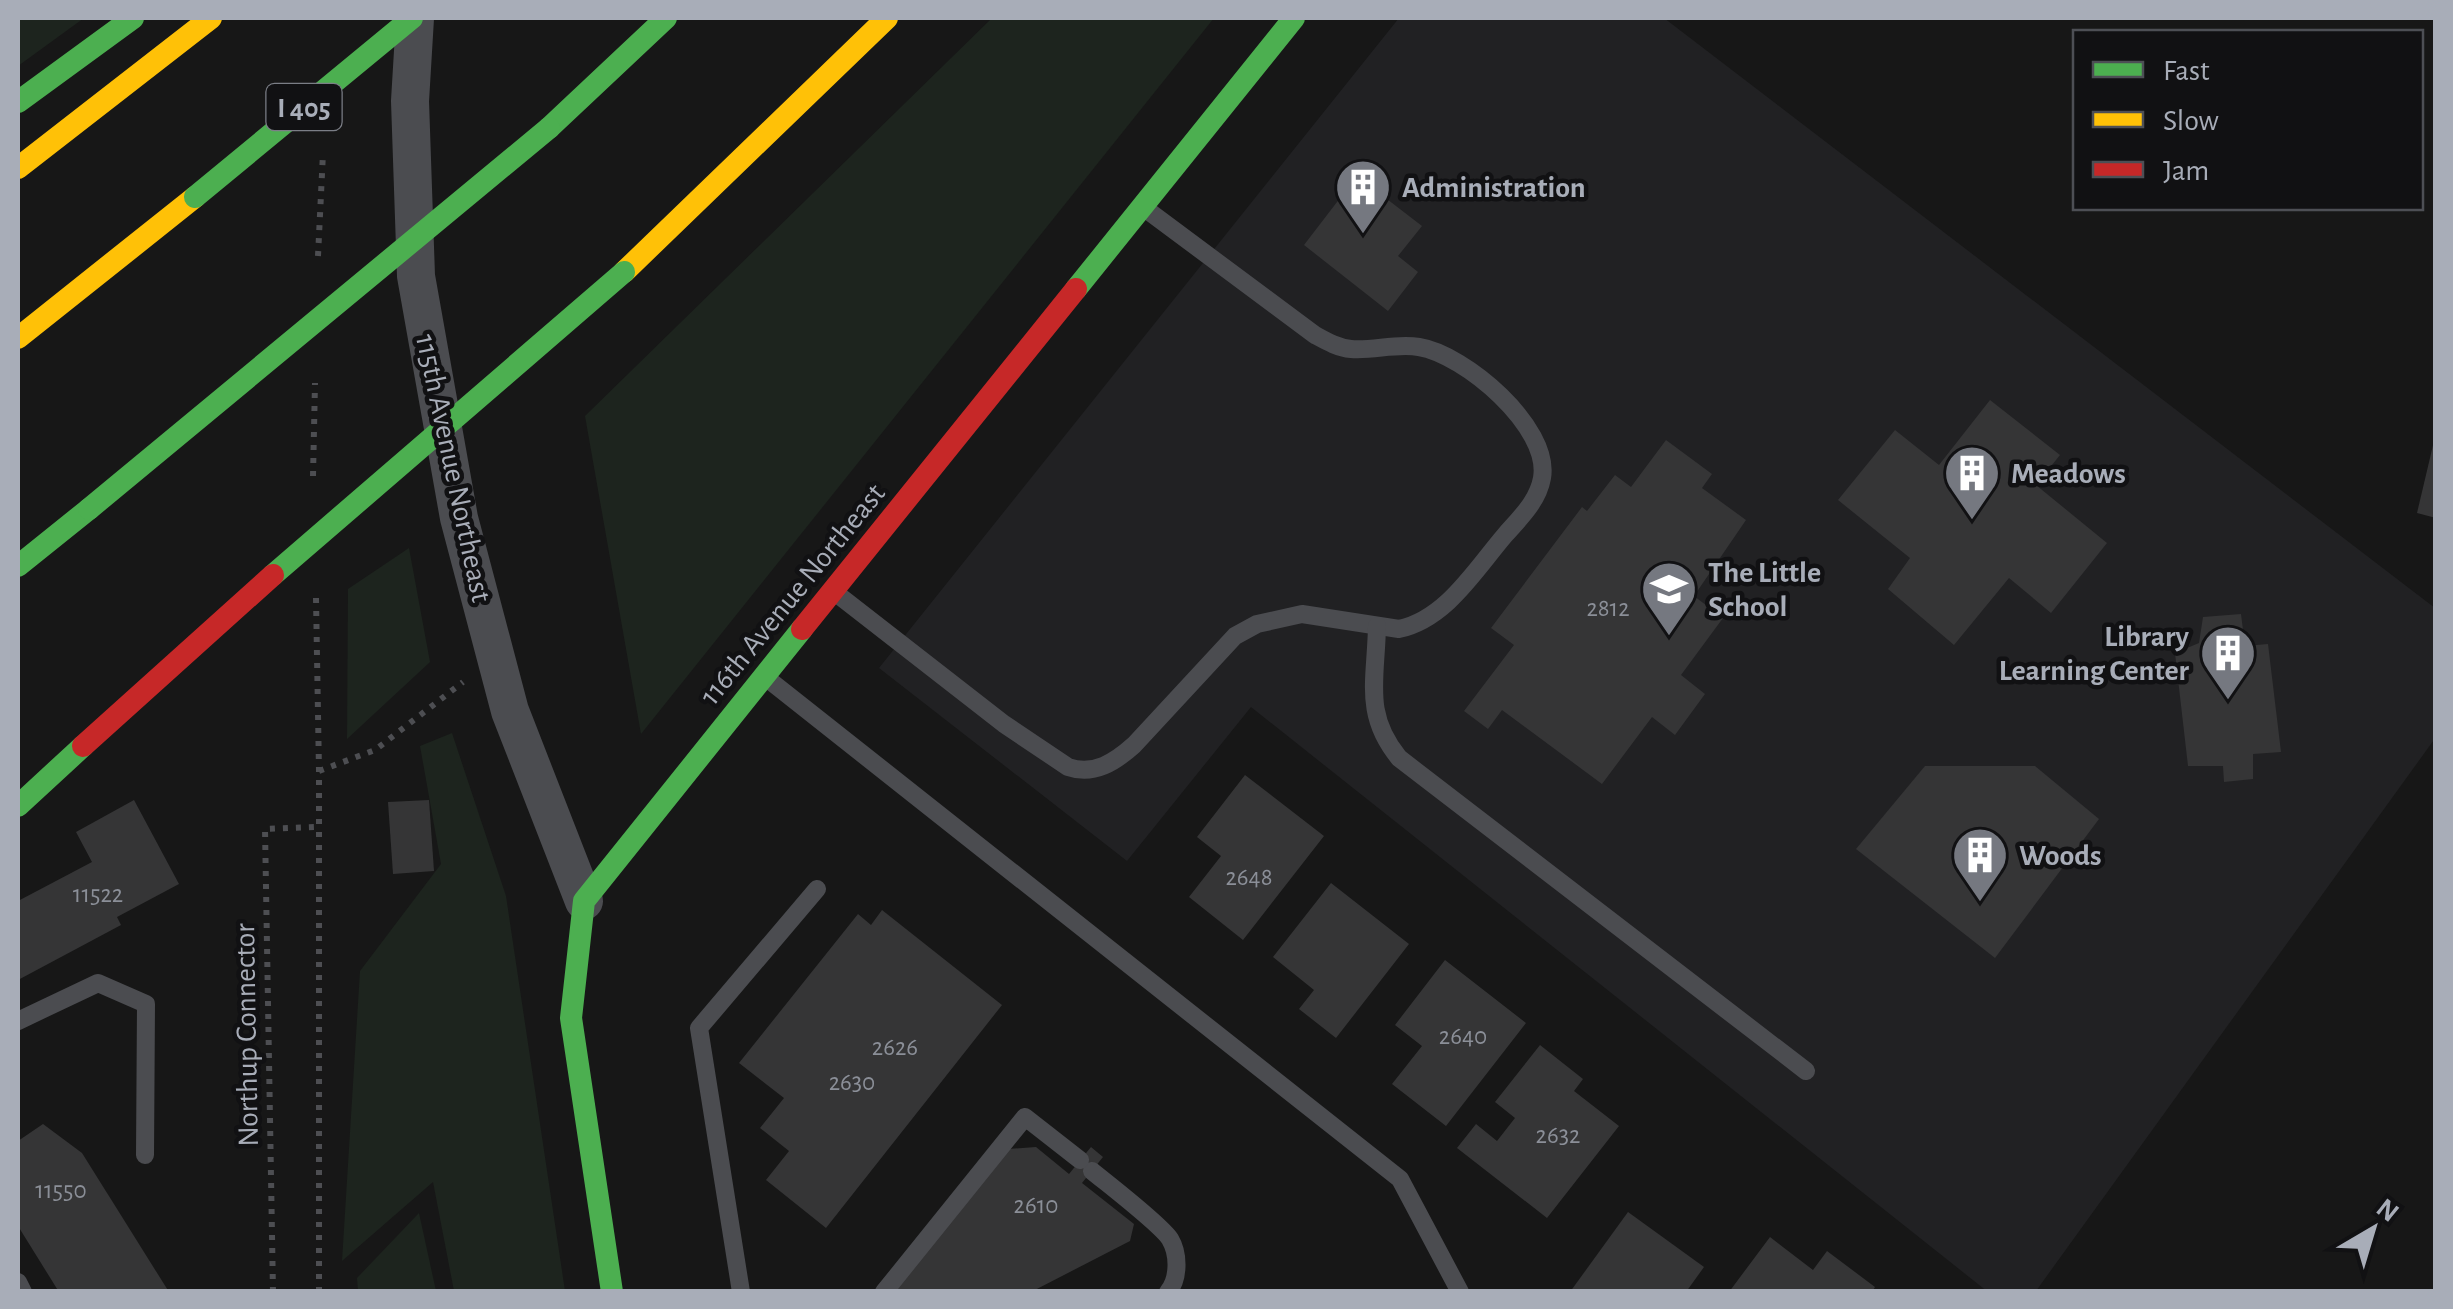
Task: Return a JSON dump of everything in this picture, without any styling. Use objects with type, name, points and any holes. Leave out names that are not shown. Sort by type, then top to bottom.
[{"type":"main road","points":[[18,102],[132,18]]},
{"type":"main road","points":[[18,168],[211,18]]},
{"type":"main road","name":"I 405","points":[[18,338],[414,18]]},
{"type":"main road","points":[[18,566],[549,128],[666,18]]},
{"type":"main road","points":[[18,806],[360,496],[624,272],[887,18]]},
{"type":"main road","name":"116th Avenue Northeast","points":[[584,901],[1294,18]]},
{"type":"main road","points":[[128,674],[360,496]]},
{"type":"main road","points":[[584,901],[571,1018],[612,1292]]},
{"type":"street","name":"115th Avenue Northeast","points":[[414,18],[410,100],[416,276],[459,518],[510,712],[584,901]]},
{"type":"lane","points":[[833,591],[1004,724],[1068,766],[1079,771],[1095,770],[1134,745],[1235,636],[1257,624],[1302,614],[1398,629],[1414,626],[1441,610],[1530,507],[1542,478],[1542,460],[1532,434],[1492,388],[1463,364],[1443,353],[1399,346],[1350,350],[1315,335],[1142,206]]},
{"type":"lane","points":[[1377,626],[1375,719],[1399,758],[1806,1072]]},
{"type":"lane","points":[[765,676],[1400,1178],[1460,1292]]},
{"type":"lane","points":[[741,1292],[699,1028],[817,888]]},
{"type":"lane","points":[[18,1021],[98,983],[146,1004],[145,1155]]},
{"type":"lane","points":[[884,1292],[1025,1117],[1170,1240],[1177,1263],[1174,1284],[1168,1292]]},
{"type":"lane","points":[[18,1282],[23,1292]]},
{"type":"path","points":[[318,260],[323,146]]},
{"type":"path","points":[[314,493],[315,376]]},
{"type":"path","points":[[316,592],[319,1292]]},
{"type":"path","points":[[319,771],[375,750],[495,655]]},
{"type":"path","name":"Northup Connector","points":[[273,1292],[265,829],[316,827]]},
{"type":"shaded area","points":[[18,18],[84,18],[18,66]]},
{"type":"shaded area","points":[[992,18],[1214,18],[641,734],[585,416]]},
{"type":"shaded area","name":"The Little School","points":[[1399,18],[1664,18],[2435,608],[2436,737],[2036,1291],[1988,1292],[1251,707],[1127,861],[879,668]]},
{"type":"shaded area","points":[[409,548],[430,662],[347,739],[348,589]]},
{"type":"shaded area","points":[[452,733],[506,896],[565,1291],[454,1291],[433,1182],[342,1261],[360,971],[441,864],[420,746]]},
{"type":"shaded area","points":[[419,1213],[436,1291],[358,1291],[357,1278]]},
{"type":"building","name":"Administration","points":[[1357,176],[1422,226],[1398,256],[1418,272],[1388,311],[1304,245]]},
{"type":"building","name":"Meadows","points":[[1990,400],[2060,455],[2036,485],[2107,543],[2051,613],[2009,578],[1954,645],[1888,589],[1910,558],[1838,500],[1895,430],[1939,465]]},
{"type":"building","points":[[1666,440],[1712,474],[1702,488],[1746,520],[1694,596],[1723,618],[1681,675],[1705,694],[1675,735],[1652,717],[1602,784],[1502,710],[1488,729],[1464,711],[1514,645],[1491,628],[1582,507],[1587,511],[1615,475],[1631,487]]},
{"type":"building","points":[[2436,441],[2436,518],[2417,513]]},
{"type":"building","name":"Library Learning Center","points":[[2241,614],[2245,646],[2268,644],[2281,752],[2253,754],[2253,779],[2224,782],[2223,766],[2188,766],[2175,653],[2199,643],[2203,617]]},
{"type":"building","name":"Woods","points":[[1925,766],[2035,766],[2099,819],[1995,958],[1856,849]]},
{"type":"building","points":[[1245,775],[1324,836],[1243,940],[1189,897],[1221,856],[1197,837]]},
{"type":"building","points":[[134,800],[179,884],[117,917],[121,925],[18,980],[18,901],[92,862],[76,832]]},
{"type":"building","points":[[429,800],[434,871],[393,874],[388,802]]},
{"type":"building","points":[[1331,883],[1409,944],[1336,1038],[1299,1009],[1314,990],[1273,957]]},
{"type":"building","points":[[882,910],[1002,1005],[826,1228],[766,1180],[789,1151],[760,1128],[784,1098],[739,1063],[858,914],[871,925]]},
{"type":"building","points":[[1445,960],[1526,1023],[1446,1126],[1392,1084],[1422,1046],[1395,1025]]},
{"type":"building","points":[[1540,1045],[1583,1079],[1574,1091],[1619,1126],[1547,1218],[1457,1148],[1476,1124],[1497,1141],[1515,1118],[1495,1102]]},
{"type":"building","points":[[43,1124],[82,1153],[169,1292],[59,1292],[18,1226],[18,1141]]},
{"type":"building","points":[[1036,1147],[1069,1174],[1091,1147],[1103,1157],[1082,1183],[1134,1224],[1130,1241],[1031,1292],[893,1292],[1008,1149]]},
{"type":"building","points":[[1628,1212],[1704,1267],[1686,1292],[1570,1292]]},
{"type":"building","points":[[1770,1237],[1813,1270],[1827,1251],[1875,1287],[1872,1292],[1729,1292]]},
{"type":"traffic: fast","points":[[18,102],[133,18]]},
{"type":"traffic: fast","points":[[195,197],[412,18]]},
{"type":"traffic: fast","points":[[549,128],[666,18]]},
{"type":"traffic: fast","points":[[1076,289],[1294,18]]},
{"type":"traffic: fast","points":[[89,509],[549,128]]},
{"type":"traffic: fast","points":[[273,575],[624,272]]},
{"type":"traffic: fast","points":[[18,566],[89,509]]},
{"type":"traffic: fast","points":[[612,1292],[571,1018],[584,901],[802,629]]},
{"type":"traffic: fast","points":[[18,806],[83,746]]},
{"type":"traffic: slow","points":[[18,168],[211,18]]},
{"type":"traffic: slow","points":[[624,272],[887,18]]},
{"type":"traffic: slow","points":[[18,338],[195,197]]},
{"type":"traffic: jam","points":[[802,629],[1076,289]]},
{"type":"traffic: jam","points":[[83,746],[273,575]]},
{"type":"place","name":"Administration","points":[[1363,236]]},
{"type":"place","name":"Meadows","points":[[1972,522]]},
{"type":"place","name":"The Little School","points":[[1669,638]]},
{"type":"place","name":"Library Learning Center","points":[[2228,702]]},
{"type":"place","name":"Woods","points":[[1980,904]]}]
